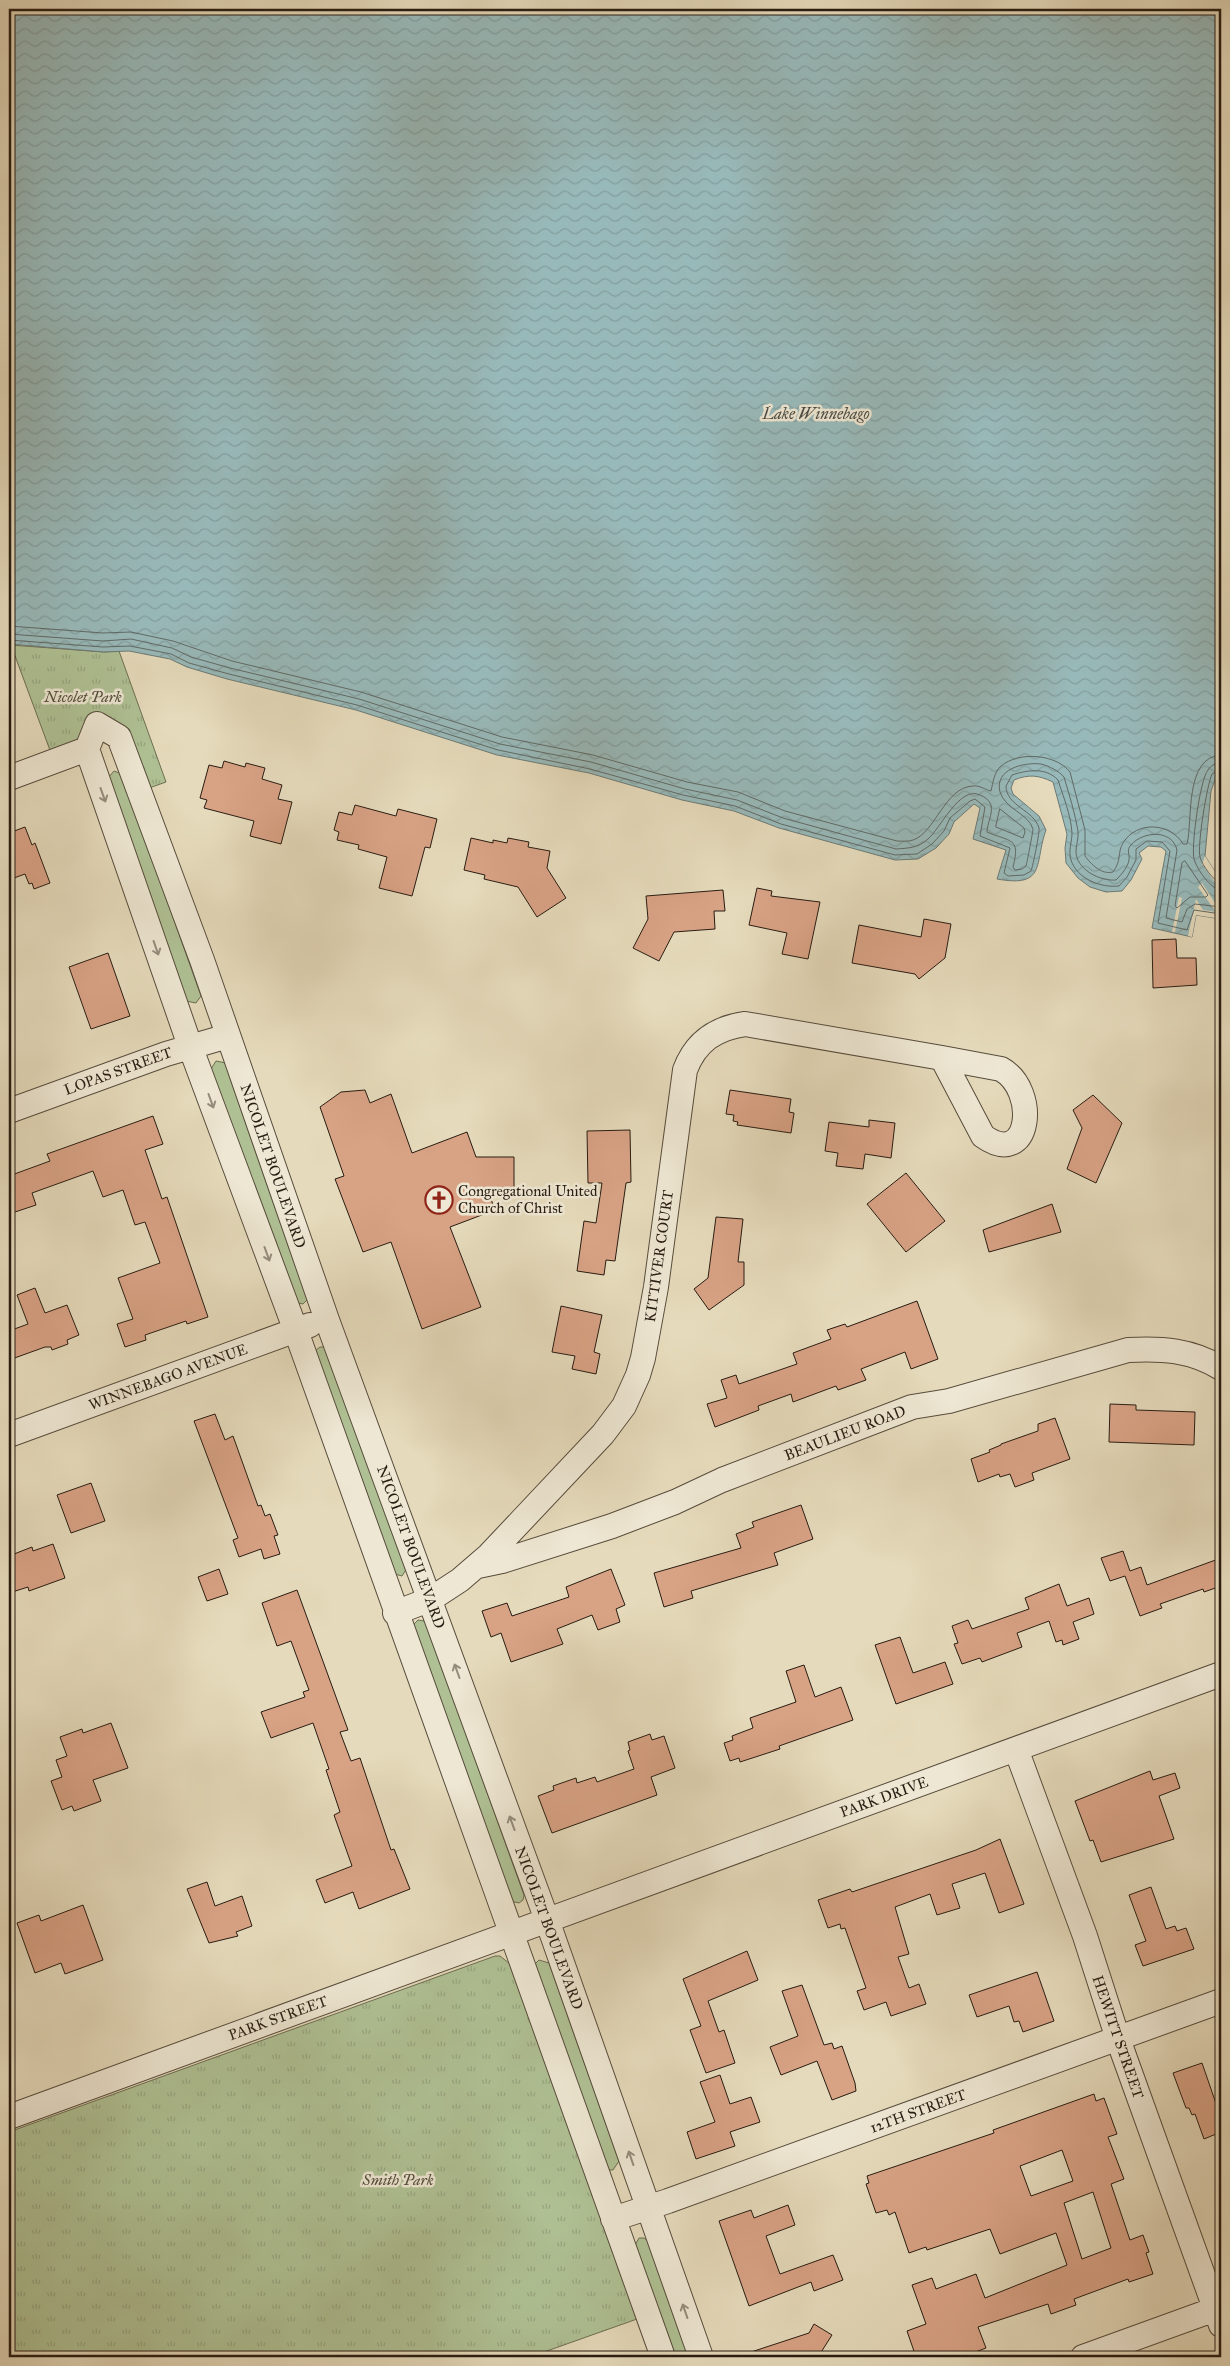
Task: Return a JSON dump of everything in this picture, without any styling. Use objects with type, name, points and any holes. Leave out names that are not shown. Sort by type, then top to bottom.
[{"type":"street","name":"NICOLET BOULEVARD","points":[[87,749],[97,724],[120,737],[202,960],[327,1320],[431,1599],[547,1920],[701,2357]]},
{"type":"street","points":[[9,778],[87,749],[190,1046],[296,1330],[395,1613],[512,1932],[663,2357]]},
{"type":"street","name":"KITTIVER COURT","points":[[395,1613],[431,1599],[477,1566],[603,1434],[632,1391],[643,1358],[656,1287],[686,1070],[690,1058],[700,1043],[715,1032],[727,1027],[745,1024],[942,1058]]},
{"type":"street","name":"LOPAS STREET","points":[[9,1111],[190,1046],[228,1036]]},
{"type":"street","name":"WINNEBAGO AVENUE","points":[[9,1435],[327,1320]]},
{"type":"street","name":"BEAULIEU ROAD","points":[[477,1566],[502,1561],[612,1526],[675,1502],[722,1480],[912,1407],[949,1401],[1128,1350],[1155,1348],[1179,1351],[1207,1360],[1221,1368]]},
{"type":"street","name":"PARK DRIVE","points":[[547,1920],[1221,1674]]},
{"type":"street","name":"HEWITT STREET","points":[[1016,1749],[1085,1936],[1118,2039],[1220,2314]]},
{"type":"street","name":"PARK STREET","points":[[9,2116],[547,1920]]},
{"type":"street","name":"12TH STREET","points":[[613,2219],[1221,2001]]},
{"type":"street","points":[[1083,2357],[1220,2314]]},
{"type":"green space","name":"Nicolet Park","points":[[11,645],[104,652],[119,651],[166,782],[149,788],[111,742],[78,745],[51,753]]},
{"type":"green space","points":[[114,771],[122,774],[201,996],[196,1003],[186,1001],[107,779]]},
{"type":"green space","points":[[216,1061],[226,1063],[310,1297],[303,1304],[294,1302],[211,1069]]},
{"type":"green space","points":[[320,1347],[325,1347],[407,1568],[402,1576],[391,1573],[315,1351]]},
{"type":"green space","points":[[418,1620],[424,1621],[427,1625],[524,1895],[523,1900],[519,1903],[510,1901],[413,1625]]},
{"type":"green space","name":"Smith Park","points":[[495,1956],[500,1956],[510,1964],[637,2319],[530,2357],[9,2357],[9,2132]]},
{"type":"green space","points":[[539,1960],[549,1963],[619,2161],[613,2170],[608,2170],[534,1970],[535,1964]]},
{"type":"green space","points":[[639,2238],[644,2238],[648,2241],[690,2357],[673,2357],[634,2247]]},
{"type":"water","name":"Lake Winnebago","points":[[9,9],[1221,9],[1221,773],[1216,777],[1211,791],[1205,856],[1221,881],[1221,919],[1196,915],[1192,937],[1152,928],[1166,851],[1161,847],[1148,846],[1139,853],[1142,859],[1131,880],[1122,891],[1106,892],[1090,887],[1078,878],[1066,863],[1065,848],[1067,834],[1053,782],[1043,778],[1029,776],[1014,780],[1011,788],[1013,794],[1039,816],[1046,830],[1036,870],[1024,880],[997,879],[1006,850],[973,839],[980,808],[974,804],[954,822],[949,834],[936,848],[918,859],[895,860],[779,828],[734,811],[682,800],[589,773],[497,755],[356,710],[227,679],[187,667],[170,659],[129,651],[104,652],[9,644]]},
{"type":"pier","points":[[1205,856],[1221,881],[1221,891],[1202,864]]},
{"type":"pier","points":[[1202,883],[1221,912],[1221,919],[1196,915],[1192,937],[1188,936],[1196,899],[1203,910],[1216,912],[1198,887]]},
{"type":"pier","points":[[1179,897],[1182,898],[1175,932],[1172,932]]},
{"type":"building","points":[[224,761],[245,767],[246,763],[265,768],[262,779],[282,785],[278,799],[292,802],[281,844],[250,836],[254,821],[204,808],[207,800],[200,798],[209,765],[222,768]]},
{"type":"building","points":[[355,805],[396,816],[398,809],[437,819],[430,848],[425,847],[412,896],[379,888],[387,857],[358,849],[359,845],[337,840],[339,832],[334,830],[339,812],[352,815]]},
{"type":"building","points":[[25,827],[32,845],[35,843],[50,883],[34,889],[32,883],[29,884],[25,874],[14,878],[9,863],[9,833]]},
{"type":"building","points":[[471,838],[493,843],[493,840],[507,843],[508,838],[529,842],[528,847],[550,851],[547,868],[566,898],[537,917],[518,887],[484,879],[485,875],[464,870]]},
{"type":"building","points":[[757,888],[772,891],[771,896],[820,902],[808,959],[782,954],[787,933],[749,925]]},
{"type":"building","points":[[723,890],[725,911],[714,911],[715,929],[674,932],[659,961],[633,948],[648,919],[646,896]]},
{"type":"building","points":[[924,919],[951,924],[945,958],[919,979],[915,974],[852,963],[859,925],[921,937]]},
{"type":"building","points":[[1176,939],[1177,958],[1196,958],[1197,985],[1153,988],[1152,940]]},
{"type":"building","points":[[108,953],[130,1016],[91,1029],[69,967]]},
{"type":"building","name":"Congregational United Church of Christ","points":[[365,1090],[370,1103],[391,1094],[412,1153],[467,1132],[476,1157],[514,1157],[514,1191],[488,1191],[495,1210],[450,1227],[481,1307],[422,1329],[391,1242],[363,1252],[335,1179],[344,1176],[320,1107],[341,1092]]},
{"type":"building","points":[[730,1090],[791,1099],[789,1112],[794,1113],[791,1133],[737,1125],[738,1122],[733,1121],[734,1115],[726,1114]]},
{"type":"building","points":[[1093,1095],[1122,1123],[1096,1183],[1067,1169],[1082,1128],[1073,1110]]},
{"type":"building","points":[[153,1116],[163,1144],[145,1150],[162,1199],[167,1197],[208,1317],[187,1324],[186,1321],[145,1335],[146,1340],[125,1347],[117,1324],[133,1319],[118,1278],[160,1263],[145,1222],[135,1225],[123,1190],[103,1197],[93,1171],[32,1193],[36,1205],[9,1214],[9,1176],[50,1161],[47,1154]]},
{"type":"building","points":[[869,1120],[895,1123],[891,1158],[865,1154],[863,1169],[836,1166],[838,1153],[825,1151],[829,1122],[869,1127]]},
{"type":"building","points":[[630,1130],[631,1182],[626,1183],[615,1261],[606,1260],[604,1275],[577,1271],[584,1221],[596,1223],[602,1183],[588,1183],[587,1131]]},
{"type":"building","points":[[906,1173],[945,1221],[906,1252],[867,1204]]},
{"type":"building","points":[[1052,1204],[1061,1232],[989,1252],[983,1230]]},
{"type":"building","points":[[716,1217],[743,1219],[738,1262],[744,1262],[744,1285],[709,1310],[694,1289],[708,1278]]},
{"type":"building","points":[[35,1288],[45,1313],[67,1305],[79,1335],[67,1340],[68,1344],[52,1350],[51,1347],[45,1347],[9,1360],[9,1331],[28,1324],[17,1295]]},
{"type":"building","points":[[917,1301],[938,1359],[911,1369],[905,1352],[861,1369],[866,1380],[838,1390],[836,1386],[793,1402],[791,1394],[758,1406],[759,1410],[715,1427],[707,1404],[727,1398],[721,1380],[736,1375],[739,1384],[797,1364],[793,1353],[831,1339],[827,1330],[845,1324],[847,1327]]},
{"type":"building","points":[[561,1306],[602,1315],[594,1352],[600,1354],[596,1374],[572,1369],[575,1356],[552,1352]]},
{"type":"building","points":[[1110,1404],[1136,1405],[1136,1410],[1195,1412],[1194,1445],[1109,1442]]},
{"type":"building","points":[[215,1414],[225,1440],[233,1436],[258,1506],[261,1505],[265,1516],[270,1514],[278,1535],[274,1536],[280,1554],[264,1559],[261,1549],[239,1557],[233,1540],[238,1538],[194,1421]]},
{"type":"building","points":[[1055,1418],[1070,1459],[1032,1473],[1034,1480],[1015,1487],[1010,1474],[1000,1477],[999,1474],[978,1482],[971,1459],[990,1452],[989,1450],[1001,1444],[1038,1431],[1038,1424]]},
{"type":"building","points":[[91,1483],[105,1521],[71,1533],[57,1495]]},
{"type":"building","points":[[801,1505],[813,1539],[774,1553],[778,1565],[691,1591],[693,1598],[664,1607],[654,1573],[741,1548],[736,1534],[754,1527],[752,1522]]},
{"type":"building","points":[[53,1544],[65,1578],[29,1591],[28,1587],[9,1593],[9,1556],[32,1547],[33,1551]]},
{"type":"building","points":[[1123,1551],[1130,1571],[1141,1567],[1147,1585],[1221,1558],[1221,1586],[1204,1592],[1203,1589],[1160,1604],[1162,1608],[1140,1616],[1125,1576],[1110,1581],[1101,1558]]},
{"type":"building","points":[[219,1569],[228,1594],[207,1601],[198,1577]]},
{"type":"building","points":[[611,1569],[625,1605],[616,1609],[620,1622],[598,1630],[592,1615],[557,1629],[563,1644],[511,1662],[501,1633],[491,1637],[482,1611],[507,1603],[512,1616],[569,1597],[566,1587]]},
{"type":"building","points":[[1059,1584],[1067,1606],[1089,1598],[1094,1614],[1073,1622],[1079,1639],[1063,1645],[1062,1640],[1056,1642],[1049,1621],[1017,1633],[1022,1647],[982,1662],[980,1658],[962,1664],[954,1644],[958,1643],[952,1626],[968,1620],[972,1629],[1029,1609],[1025,1598]]},
{"type":"building","points":[[297,1590],[348,1730],[340,1732],[351,1761],[360,1758],[391,1850],[394,1849],[410,1889],[359,1909],[353,1892],[325,1903],[316,1880],[352,1866],[334,1815],[340,1812],[326,1770],[329,1769],[313,1723],[271,1738],[261,1712],[305,1697],[303,1692],[309,1690],[291,1641],[277,1646],[262,1603]]},
{"type":"building","points":[[900,1637],[913,1673],[945,1662],[953,1684],[896,1704],[875,1645]]},
{"type":"building","points":[[804,1665],[815,1697],[841,1687],[853,1720],[779,1746],[780,1749],[740,1762],[739,1758],[730,1761],[724,1743],[733,1740],[732,1736],[753,1728],[750,1718],[796,1702],[786,1671]]},
{"type":"building","points":[[111,1723],[128,1768],[93,1780],[101,1801],[74,1811],[72,1806],[62,1810],[51,1781],[62,1777],[56,1760],[67,1756],[60,1737],[82,1729],[83,1733]]},
{"type":"building","points":[[650,1734],[652,1740],[664,1736],[675,1768],[651,1777],[657,1795],[552,1833],[538,1796],[554,1790],[553,1786],[576,1778],[577,1783],[595,1777],[597,1782],[634,1769],[628,1751],[630,1750],[628,1742]]},
{"type":"building","points":[[1150,1771],[1153,1780],[1175,1773],[1180,1788],[1159,1796],[1174,1839],[1101,1862],[1093,1840],[1090,1841],[1075,1801]]},
{"type":"building","points":[[1000,1839],[1024,1904],[999,1913],[985,1873],[952,1884],[960,1908],[937,1915],[930,1894],[895,1907],[909,1954],[898,1957],[909,1988],[919,1984],[926,2004],[891,2016],[886,2002],[864,2010],[857,1991],[866,1988],[845,1928],[841,1929],[840,1924],[828,1928],[818,1900],[850,1889],[852,1892],[976,1850]]},
{"type":"building","points":[[207,1882],[215,1906],[242,1896],[252,1926],[236,1932],[238,1936],[209,1943],[187,1889]]},
{"type":"building","points":[[1151,1887],[1166,1929],[1175,1926],[1177,1931],[1186,1928],[1194,1949],[1143,1966],[1135,1945],[1146,1941],[1129,1895]]},
{"type":"building","points":[[83,1905],[103,1960],[65,1974],[61,1963],[35,1973],[17,1923],[39,1915],[41,1921]]},
{"type":"building","points":[[747,1951],[758,1980],[708,2001],[719,2032],[724,2030],[735,2063],[706,2073],[690,2030],[701,2026],[683,1979]]},
{"type":"building","points":[[1037,1972],[1054,2021],[1023,2032],[1019,2021],[1014,2022],[1009,2006],[977,2017],[969,1995]]},
{"type":"building","points":[[802,1985],[824,2045],[832,2043],[834,2049],[842,2046],[856,2091],[832,2100],[817,2061],[781,2075],[770,2047],[798,2036],[782,1991]]},
{"type":"building","points":[[1202,2063],[1221,2118],[1221,2132],[1204,2139],[1195,2114],[1192,2115],[1189,2108],[1186,2108],[1173,2073]]},
{"type":"building","points":[[720,2075],[730,2104],[751,2097],[760,2122],[730,2132],[735,2146],[696,2159],[687,2132],[715,2122],[700,2082]]},
{"type":"building","points":[[1094,2094],[1096,2101],[1104,2098],[1117,2134],[1108,2137],[1124,2179],[1111,2184],[1130,2240],[1143,2235],[1149,2252],[1146,2253],[1153,2274],[1129,2282],[1128,2279],[1074,2299],[1076,2305],[1051,2314],[1048,2304],[978,2327],[986,2348],[962,2357],[916,2357],[907,2331],[926,2324],[912,2285],[932,2278],[936,2289],[976,2274],[985,2298],[1067,2265],[1056,2233],[1000,2254],[990,2229],[927,2250],[926,2247],[909,2253],[895,2212],[889,2215],[887,2210],[876,2213],[866,2184],[869,2183],[867,2176],[994,2133],[993,2130]],"holes":[[[1062,2150],[1073,2181],[1031,2196],[1020,2166]],[[1093,2192],[1111,2248],[1082,2259],[1064,2203]]]},
{"type":"building","points":[[788,2205],[795,2225],[766,2236],[780,2274],[833,2255],[843,2280],[814,2291],[811,2282],[749,2306],[719,2221],[751,2210],[754,2218]]},
{"type":"building","points":[[814,2324],[832,2335],[818,2357],[745,2357],[745,2354],[809,2333]]},
{"type":"place","name":"Congregational United Church of Christ","points":[[439,1200]]}]
